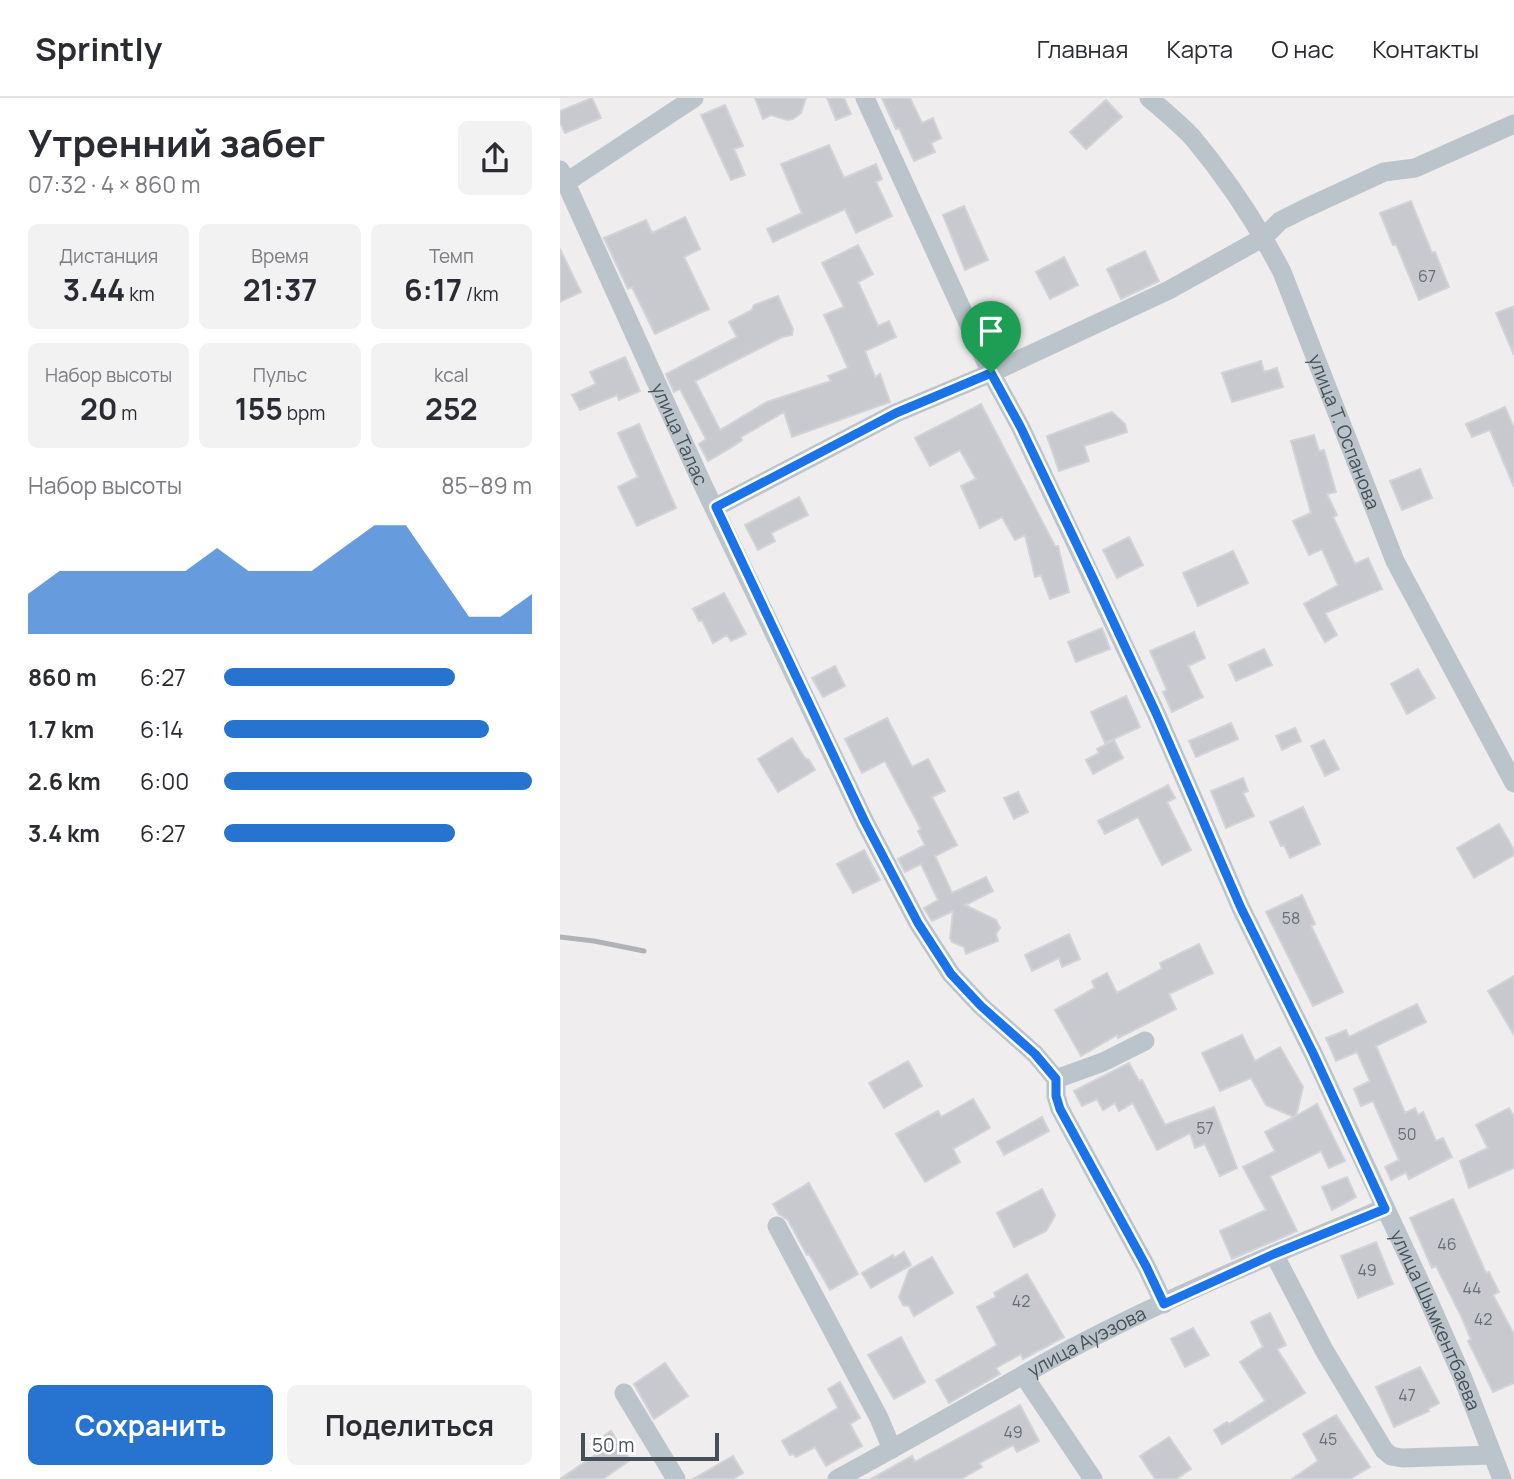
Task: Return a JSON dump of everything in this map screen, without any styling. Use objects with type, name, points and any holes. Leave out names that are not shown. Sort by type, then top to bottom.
[{"type":"street","points":[[563,176],[694,98]]},
{"type":"street","name":"улица Шымкентбаева","points":[[865,98],[991,373],[1020,426],[1091,574],[1156,713],[1241,908],[1313,1053],[1385,1209],[1462,1376],[1502,1479]]},
{"type":"street","name":"улица Т. Оспанова","points":[[1149,98],[1191,136],[1232,188],[1264,237],[1282,272],[1395,561],[1514,783]]},
{"type":"street","points":[[716,507],[896,413],[991,373],[1169,290],[1264,237],[1280,221],[1357,184],[1384,173],[1415,169],[1514,124]]},
{"type":"street","name":"улица Талас","points":[[563,176],[696,470],[865,822],[918,923],[951,974],[981,1006],[1035,1054],[1056,1079]]},
{"type":"street","points":[[1145,1041],[1104,1062],[1056,1079],[1056,1096],[1060,1109],[1164,1304]]},
{"type":"street","name":"улица Ауэзова","points":[[837,1479],[1046,1362],[1274,1254],[1385,1209]]},
{"type":"street","points":[[777,1226],[879,1418],[892,1449]]},
{"type":"street","points":[[1274,1254],[1324,1350],[1384,1450],[1391,1456],[1402,1458],[1491,1455]]},
{"type":"street","points":[[1024,1376],[1093,1479]]},
{"type":"street","points":[[624,1393],[676,1479]]},
{"type":"building","points":[[592,98],[601,118],[565,133],[560,122],[560,111]]},
{"type":"building","points":[[755,98],[806,98],[801,113],[787,120],[771,115],[763,119]]},
{"type":"building","points":[[827,98],[844,98],[851,114],[836,120]]},
{"type":"building","points":[[882,98],[910,98],[922,123],[933,118],[941,138],[931,143],[935,152],[914,161]]},
{"type":"building","points":[[1106,100],[1122,117],[1086,149],[1070,132]]},
{"type":"building","points":[[725,105],[743,146],[734,149],[745,175],[731,180],[701,115]]},
{"type":"building","points":[[829,145],[844,178],[876,164],[882,179],[876,182],[892,216],[856,233],[845,209],[773,242],[767,229],[802,213],[781,164]]},
{"type":"building","points":[[1411,201],[1449,287],[1419,300],[1380,213]]},
{"type":"building","points":[[964,206],[988,260],[965,270],[943,215]]},
{"type":"building","points":[[685,217],[700,249],[684,257],[709,309],[655,334],[632,287],[628,289],[604,238],[646,220],[652,233]]},
{"type":"building","points":[[858,245],[873,274],[858,282],[878,326],[889,321],[896,337],[865,351],[875,377],[880,374],[890,402],[792,437],[784,412],[741,437],[742,440],[708,461],[699,444],[706,439],[680,389],[674,392],[666,374],[737,337],[729,322],[752,310],[754,305],[778,296],[793,329],[792,335],[782,337],[695,381],[720,430],[767,402],[831,381],[828,376],[848,368],[824,315],[844,307],[822,263]]},
{"type":"building","points":[[560,249],[581,292],[560,302]]},
{"type":"building","points":[[1145,251],[1159,281],[1121,299],[1107,269]]},
{"type":"building","points":[[1064,257],[1078,285],[1050,299],[1036,272]]},
{"type":"building","points":[[1514,306],[1514,355],[1496,313]]},
{"type":"building","points":[[625,357],[640,391],[619,400],[617,395],[580,410],[572,395],[596,384],[590,372]]},
{"type":"building","points":[[1261,361],[1264,372],[1277,368],[1283,387],[1232,402],[1222,373]]},
{"type":"building","points":[[981,404],[1055,546],[1058,546],[1069,592],[1050,599],[1041,575],[1035,577],[1025,535],[1015,540],[1002,517],[980,528],[961,486],[976,479],[960,450],[930,466],[915,438]]},
{"type":"building","points":[[1505,407],[1514,428],[1514,487],[1490,430],[1472,437],[1466,424]]},
{"type":"building","points":[[1112,412],[1125,424],[1127,432],[1084,446],[1089,461],[1059,471],[1047,436]]},
{"type":"building","points":[[639,424],[676,508],[637,526],[618,487],[638,477],[618,433]]},
{"type":"building","points":[[1314,435],[1319,451],[1324,450],[1336,492],[1327,494],[1337,515],[1333,517],[1355,564],[1368,558],[1382,589],[1325,613],[1337,635],[1325,642],[1304,604],[1338,585],[1322,549],[1309,555],[1293,521],[1311,513],[1291,441]]},
{"type":"building","points":[[1420,469],[1432,498],[1402,510],[1390,481]]},
{"type":"building","points":[[799,497],[808,515],[771,533],[775,541],[758,550],[745,525]]},
{"type":"building","points":[[1129,537],[1143,565],[1117,578],[1103,550]]},
{"type":"building","points":[[1233,551],[1248,583],[1198,606],[1183,573]]},
{"type":"building","points":[[724,593],[746,634],[731,641],[727,635],[713,643],[702,620],[699,621],[693,609]]},
{"type":"building","points":[[1102,628],[1110,649],[1076,662],[1068,642]]},
{"type":"building","points":[[1194,632],[1205,658],[1188,666],[1203,697],[1172,712],[1163,692],[1167,690],[1150,651]]},
{"type":"building","points":[[1264,649],[1272,665],[1236,681],[1229,665]]},
{"type":"building","points":[[835,666],[845,686],[823,697],[812,678]]},
{"type":"building","points":[[1418,669],[1435,698],[1407,714],[1391,684]]},
{"type":"building","points":[[1126,696],[1140,727],[1105,743],[1091,712]]},
{"type":"building","points":[[887,718],[912,767],[928,759],[945,791],[932,797],[957,845],[935,856],[952,893],[986,877],[993,891],[965,905],[996,920],[1000,928],[996,934],[998,941],[966,954],[964,947],[952,942],[950,938],[953,911],[932,921],[924,908],[938,900],[921,864],[905,872],[898,859],[925,845],[918,831],[921,829],[885,761],[862,773],[845,739]]},
{"type":"building","points":[[1231,723],[1238,739],[1196,757],[1189,741]]},
{"type":"building","points":[[1295,728],[1301,741],[1282,750],[1276,736]]},
{"type":"building","points":[[792,738],[815,770],[778,792],[758,759]]},
{"type":"building","points":[[1114,740],[1123,758],[1093,774],[1086,760],[1099,753],[1097,749]]},
{"type":"building","points":[[1324,740],[1339,769],[1325,776],[1311,746]]},
{"type":"building","points":[[1243,778],[1248,791],[1243,793],[1254,816],[1226,828],[1211,791]]},
{"type":"building","points":[[1168,785],[1175,798],[1167,802],[1191,850],[1162,865],[1138,817],[1105,834],[1098,821]]},
{"type":"building","points":[[1018,792],[1028,812],[1014,819],[1004,798]]},
{"type":"building","points":[[1303,807],[1320,844],[1290,858],[1270,822]]},
{"type":"building","points":[[1499,824],[1514,850],[1514,855],[1474,878],[1457,848]]},
{"type":"building","points":[[864,850],[880,880],[853,893],[837,864]]},
{"type":"building","points":[[1302,895],[1315,924],[1311,926],[1343,992],[1313,1006],[1266,912]]},
{"type":"building","points":[[1069,934],[1080,959],[1062,967],[1059,958],[1032,971],[1025,955]]},
{"type":"building","points":[[1199,944],[1213,973],[1169,994],[1176,1009],[1118,1038],[1117,1035],[1081,1056],[1055,1010],[1095,988],[1092,981],[1107,973],[1117,993],[1162,969],[1160,963]]},
{"type":"building","points":[[1514,976],[1514,1035],[1488,991]]},
{"type":"building","points":[[1417,1004],[1426,1022],[1376,1046],[1405,1113],[1415,1108],[1418,1115],[1423,1112],[1436,1141],[1443,1138],[1452,1157],[1409,1179],[1406,1172],[1391,1180],[1385,1167],[1399,1160],[1373,1101],[1361,1106],[1354,1089],[1370,1081],[1357,1052],[1336,1061],[1326,1038],[1346,1030],[1349,1037]]},
{"type":"building","points":[[1242,1035],[1255,1061],[1280,1047],[1303,1087],[1296,1116],[1317,1104],[1345,1161],[1329,1168],[1321,1151],[1270,1176],[1297,1231],[1232,1259],[1220,1231],[1266,1210],[1243,1167],[1275,1151],[1265,1132],[1294,1117],[1266,1105],[1251,1078],[1220,1091],[1202,1053]]},
{"type":"building","points":[[908,1061],[922,1086],[884,1108],[869,1083]]},
{"type":"building","points":[[1129,1063],[1139,1081],[1142,1080],[1165,1125],[1214,1107],[1237,1168],[1220,1176],[1205,1144],[1195,1148],[1190,1133],[1157,1150],[1133,1103],[1119,1111],[1115,1103],[1103,1110],[1097,1099],[1082,1106],[1074,1091]]},
{"type":"building","points":[[973,1099],[990,1128],[953,1149],[960,1162],[925,1182],[896,1134],[938,1111],[941,1117]]},
{"type":"building","points":[[1509,1108],[1514,1117],[1514,1168],[1469,1188],[1460,1161],[1488,1148],[1476,1125]]},
{"type":"building","points":[[1042,1117],[1049,1131],[1004,1155],[997,1142]]},
{"type":"building","points":[[1347,1177],[1356,1197],[1332,1210],[1322,1187]]},
{"type":"building","points":[[809,1183],[858,1274],[830,1290],[788,1220],[779,1214],[773,1204]]},
{"type":"building","points":[[1042,1189],[1055,1215],[1046,1231],[1014,1247],[997,1213]]},
{"type":"building","points":[[1453,1199],[1486,1273],[1489,1272],[1499,1292],[1493,1295],[1514,1334],[1514,1383],[1493,1392],[1468,1341],[1471,1339],[1461,1316],[1436,1266],[1432,1268],[1410,1218]]},
{"type":"building","points":[[1376,1242],[1393,1284],[1358,1298],[1341,1256]]},
{"type":"building","points":[[904,1252],[911,1265],[871,1288],[862,1273],[893,1255],[894,1258]]},
{"type":"building","points":[[932,1257],[953,1293],[914,1316],[909,1306],[903,1305],[899,1297],[909,1270]]},
{"type":"building","points":[[1027,1274],[1064,1337],[1023,1359],[1021,1354],[996,1368],[1000,1374],[949,1403],[936,1380],[997,1345],[977,1307],[996,1297],[994,1293]]},
{"type":"building","points":[[1270,1313],[1286,1345],[1277,1349],[1305,1393],[1222,1444],[1214,1430],[1227,1422],[1229,1424],[1265,1401],[1240,1362],[1263,1347],[1251,1322]]},
{"type":"building","points":[[1193,1328],[1209,1355],[1185,1367],[1171,1339]]},
{"type":"building","points":[[901,1337],[925,1382],[894,1399],[868,1355]]},
{"type":"building","points":[[665,1363],[688,1396],[654,1419],[634,1384]]},
{"type":"building","points":[[1420,1367],[1439,1403],[1428,1409],[1429,1411],[1394,1427],[1376,1387]]},
{"type":"building","points":[[840,1382],[860,1418],[850,1424],[862,1446],[826,1466],[815,1447],[796,1457],[790,1455],[782,1441],[838,1408],[828,1389]]},
{"type":"building","points":[[1020,1405],[1039,1441],[1017,1452],[1013,1445],[979,1463],[982,1467],[961,1479],[871,1479],[912,1456],[915,1462]]},
{"type":"building","points":[[1336,1415],[1370,1467],[1350,1479],[1292,1479],[1318,1461],[1303,1434]]},
{"type":"building","points":[[611,1431],[630,1460],[603,1479],[560,1479],[604,1449],[598,1440]]},
{"type":"building","points":[[1169,1437],[1191,1469],[1176,1479],[1155,1479],[1140,1456]]},
{"type":"building","points":[[733,1456],[743,1473],[733,1479],[693,1479]]},
{"type":"railway","points":[[560,937],[644,951]]},
{"type":"route","points":[[991,373],[1020,426],[1091,574],[1156,713],[1241,908],[1313,1053],[1385,1209],[1274,1254],[1164,1304],[1060,1109],[1056,1096],[1056,1079],[1035,1054],[981,1006],[951,974],[918,923],[865,822],[716,507],[896,413],[991,373]]}]
